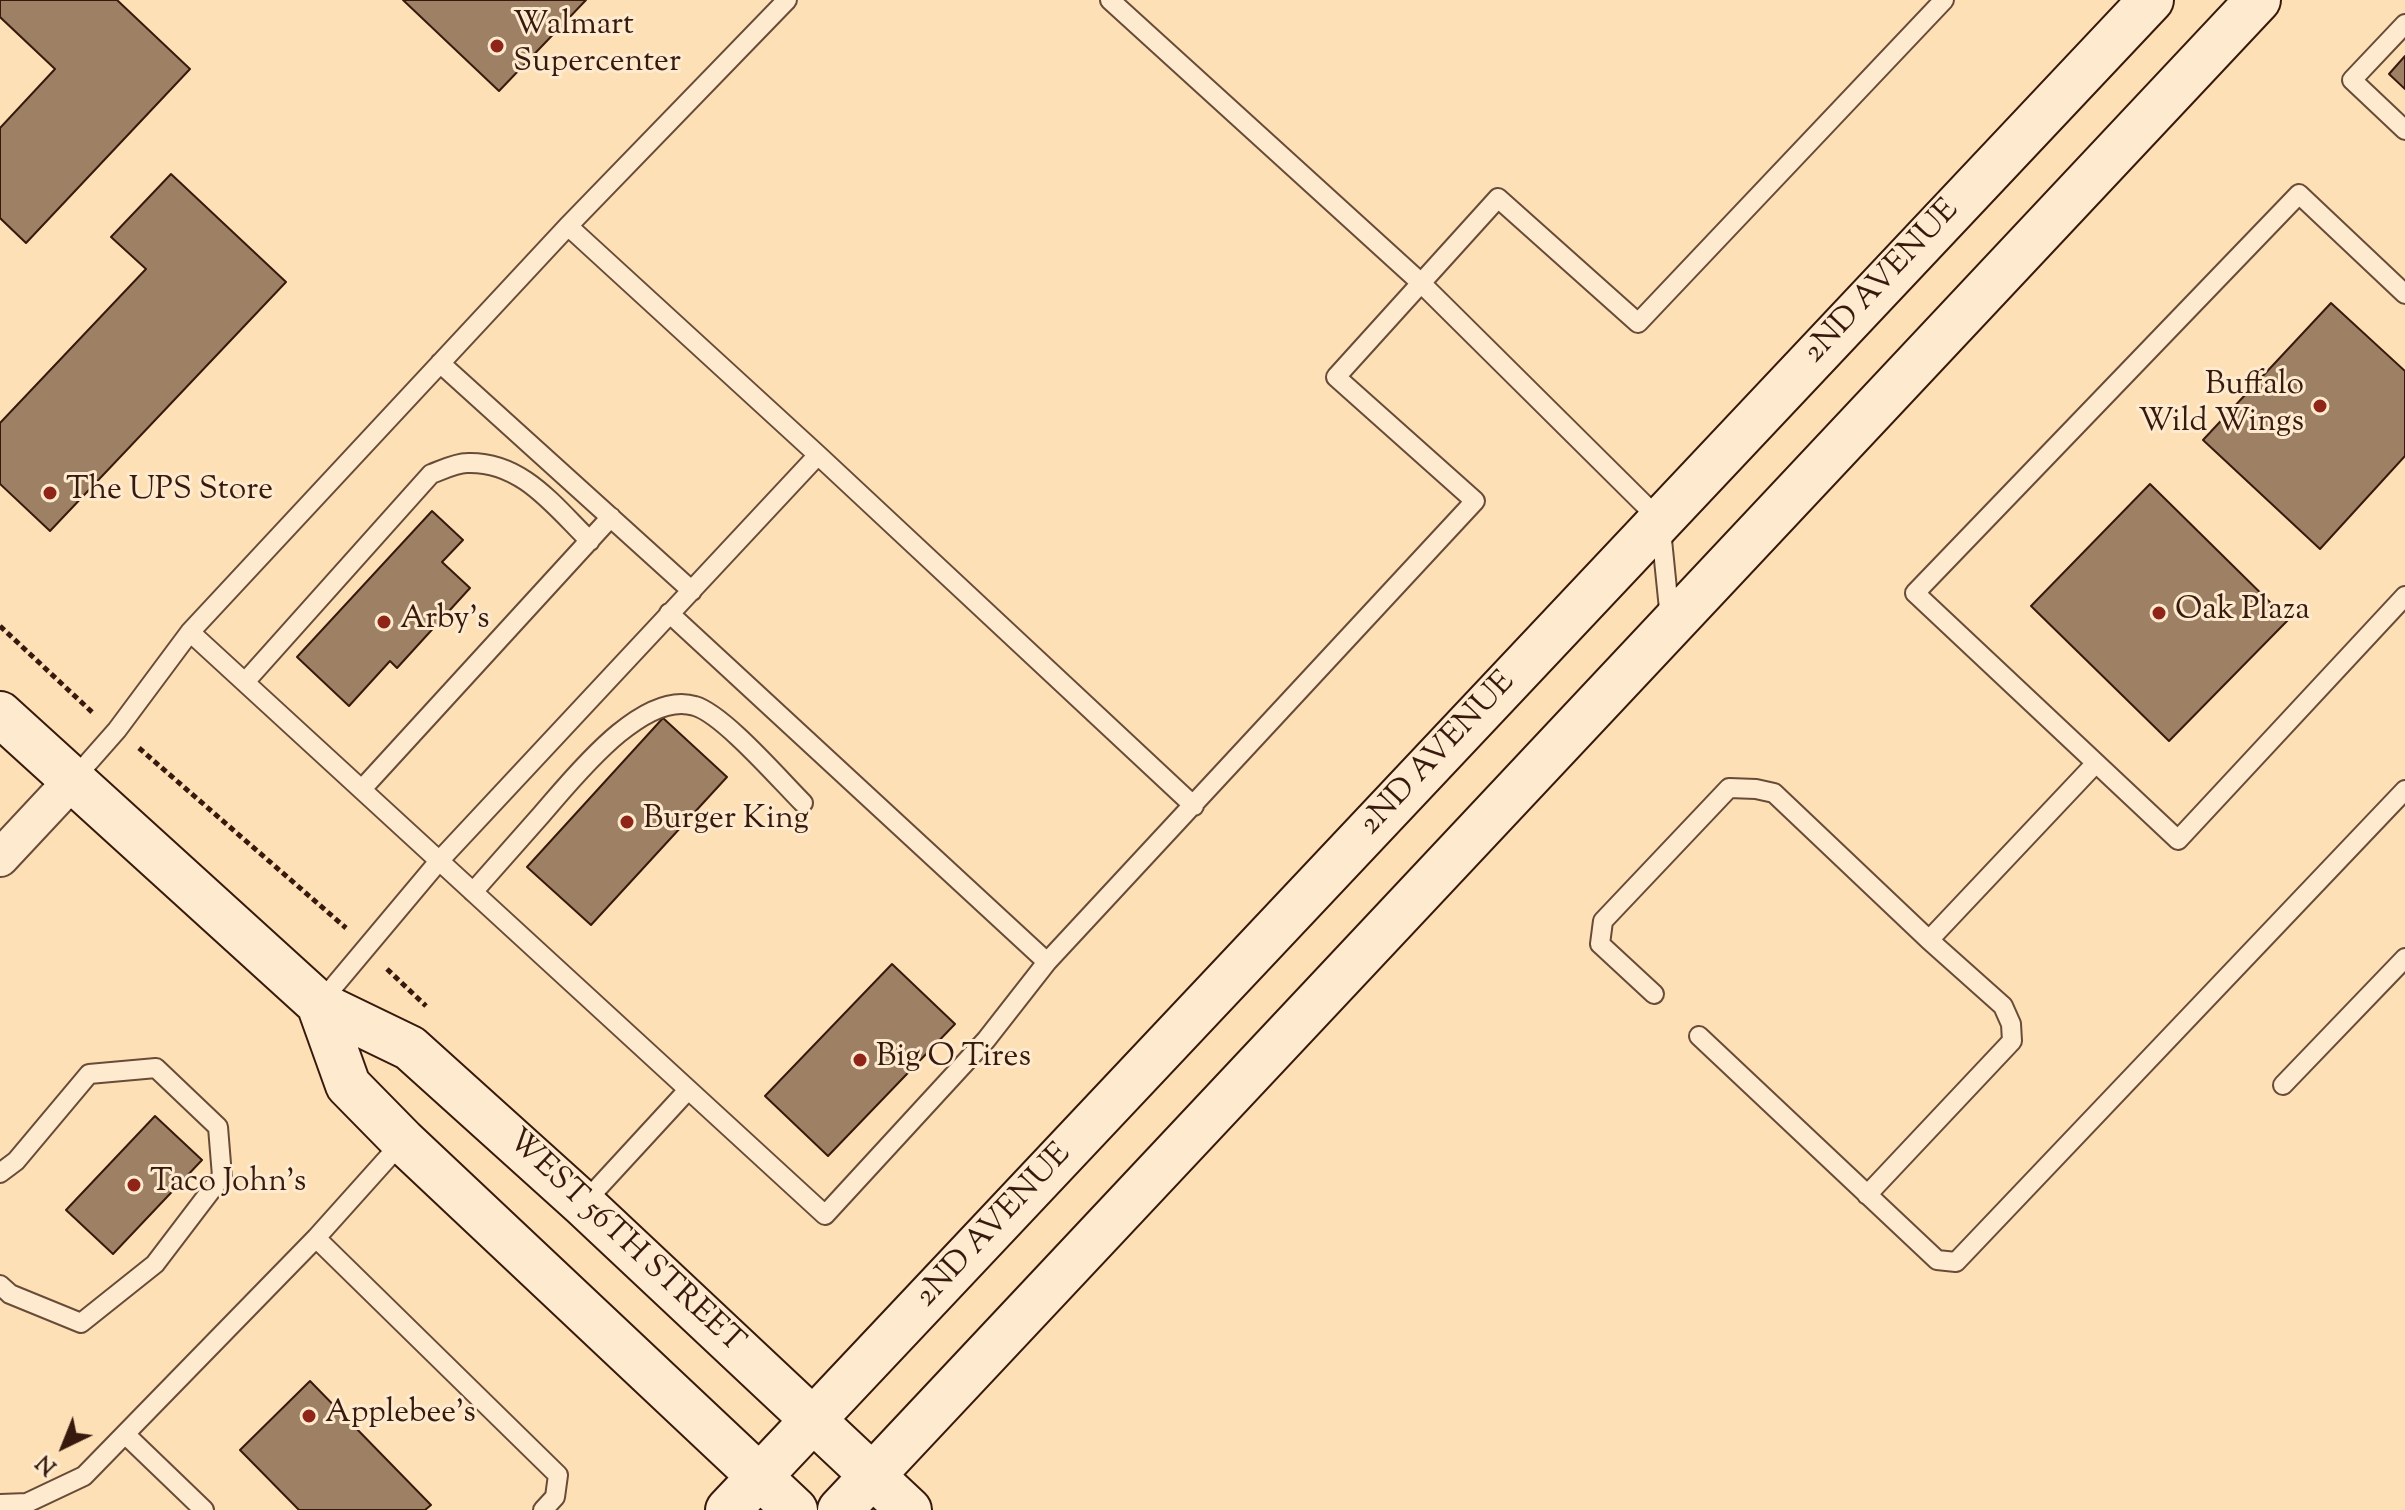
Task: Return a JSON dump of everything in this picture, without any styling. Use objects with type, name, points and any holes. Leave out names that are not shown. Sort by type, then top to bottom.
[{"type":"main road","name":"2ND AVENUE","points":[[728,1510],[2151,0]]},
{"type":"main road","points":[[840,1510],[2258,0]]},
{"type":"main road","name":"WEST 56TH STREET","points":[[0,714],[319,1004],[410,1048],[583,1204],[909,1510]]},
{"type":"main road","name":"WEST 56TH STREET","points":[[319,1004],[348,1085],[403,1141],[795,1510]]},
{"type":"street","points":[[0,858],[72,781]]},
{"type":"lane","points":[[72,781],[117,730],[190,632],[568,226],[787,0]]},
{"type":"lane","points":[[1110,0],[1420,282],[1660,520],[1671,625]]},
{"type":"lane","points":[[190,632],[825,1215],[986,1040],[1047,962],[1475,501],[1336,377],[1420,282],[1498,198],[1638,323],[1944,0]]},
{"type":"lane","points":[[2405,24],[2352,80],[2405,130]]},
{"type":"lane","points":[[2405,294],[2299,194],[1915,593],[2178,840],[2405,596]]},
{"type":"lane","points":[[568,226],[1194,806]]},
{"type":"lane","points":[[440,363],[692,591]]},
{"type":"lane","points":[[319,1004],[439,861],[818,455]]},
{"type":"lane","points":[[245,682],[431,474],[464,463],[492,464],[524,477],[590,541]]},
{"type":"lane","points":[[362,789],[611,517]]},
{"type":"lane","points":[[669,613],[1047,962]]},
{"type":"lane","points":[[473,892],[604,745],[644,715],[665,706],[693,705],[718,719],[803,803]]},
{"type":"lane","points":[[1929,940],[2096,763]]},
{"type":"lane","points":[[1654,994],[1600,944],[1603,921],[1729,788],[1774,793],[2003,1006],[2011,1024],[2012,1041],[1867,1195]]},
{"type":"lane","points":[[1699,1036],[1937,1260],[1956,1262],[2405,790]]},
{"type":"lane","points":[[2283,1085],[2405,958]]},
{"type":"lane","points":[[0,1173],[16,1161],[89,1074],[156,1068],[218,1127],[222,1176],[155,1264],[81,1323],[10,1294],[0,1285]]},
{"type":"lane","points":[[583,1204],[688,1090]]},
{"type":"lane","points":[[0,1504],[27,1503],[84,1476],[316,1238],[403,1141]]},
{"type":"lane","points":[[316,1238],[558,1475],[555,1497],[543,1510]]},
{"type":"lane","points":[[125,1434],[204,1510]]},
{"type":"path","points":[[0,626],[87,708],[117,730],[343,924],[434,1015]]},
{"type":"building","points":[[0,0],[117,0],[190,69],[26,243],[0,218],[0,128],[55,69],[0,17]]},
{"type":"building","name":"Walmart Supercenter","points":[[403,0],[586,0],[499,91]]},
{"type":"building","points":[[2405,56],[2405,89],[2389,74]]},
{"type":"building","points":[[171,174],[286,282],[50,531],[0,484],[0,423],[146,269],[111,237]]},
{"type":"building","name":"Buffalo Wild Wings","points":[[2331,303],[2405,371],[2405,456],[2320,549],[2203,440]]},
{"type":"building","name":"Oak Plaza","points":[[2150,484],[2288,620],[2169,741],[2031,606]]},
{"type":"building","name":"Arby's","points":[[432,511],[463,540],[442,562],[470,588],[397,668],[390,661],[349,706],[297,657]]},
{"type":"building","name":"Burger King","points":[[663,718],[727,777],[591,925],[527,867]]},
{"type":"building","name":"Big O Tires","points":[[892,964],[955,1024],[828,1156],[765,1096]]},
{"type":"building","name":"Taco John's","points":[[155,1116],[202,1160],[113,1254],[66,1210]]},
{"type":"building","name":"Applebee's","points":[[310,1381],[431,1505],[425,1510],[299,1510],[240,1450]]},
{"type":"place","name":"Walmart Supercenter","points":[[497,46]]},
{"type":"place","name":"Buffalo Wild Wings","points":[[2320,406]]},
{"type":"place","name":"The UPS Store","points":[[50,493]]},
{"type":"place","name":"Oak Plaza","points":[[2159,613]]},
{"type":"place","name":"Arby's","points":[[384,622]]},
{"type":"place","name":"Burger King","points":[[627,822]]},
{"type":"place","name":"Big O Tires","points":[[860,1060]]},
{"type":"place","name":"Taco John's","points":[[134,1185]]},
{"type":"place","name":"Applebee's","points":[[309,1416]]}]
